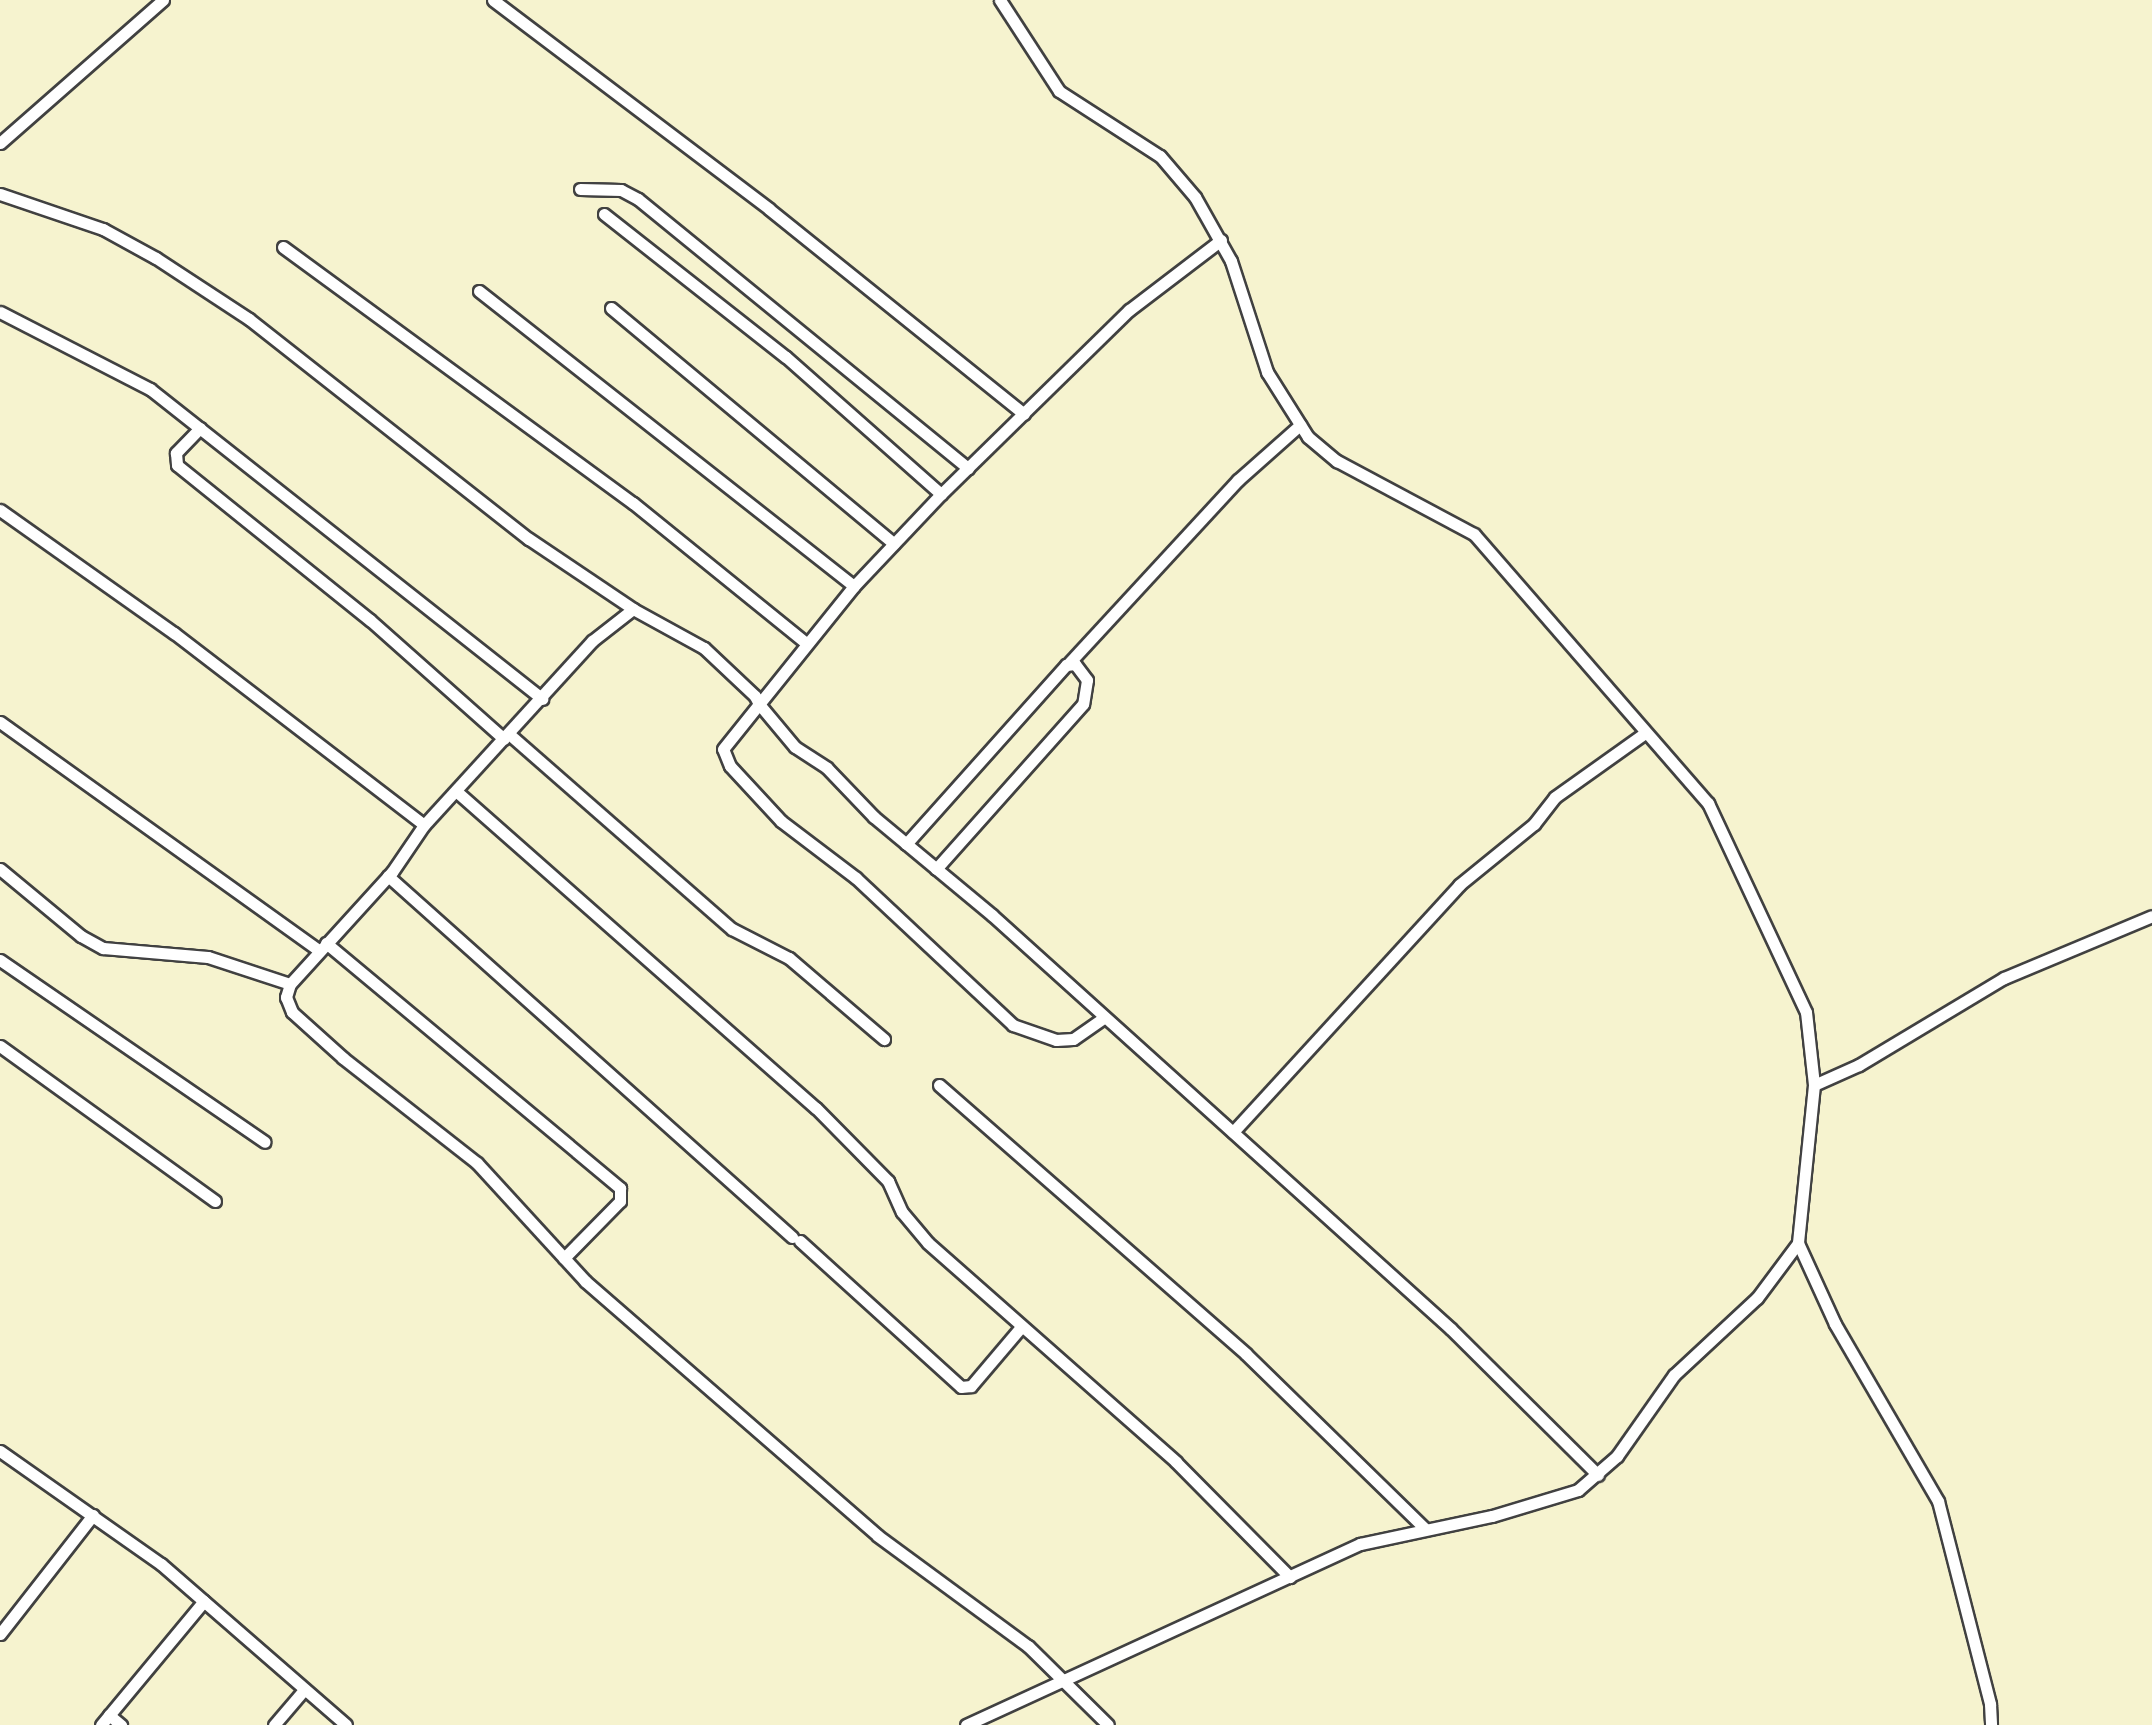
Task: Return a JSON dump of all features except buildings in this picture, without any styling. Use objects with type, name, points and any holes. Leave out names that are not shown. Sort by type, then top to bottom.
[{"type":"street","points":[[0,143],[163,0]]},
{"type":"street","points":[[493,0],[769,209],[1024,414]]},
{"type":"street","points":[[1000,0],[1059,91],[1160,156],[1195,197],[1221,240],[1267,372],[1300,425],[1337,461],[1474,534],[1645,733],[1704,796],[1795,980],[1806,1012],[1814,1085],[1798,1243],[1835,1324],[1938,1501],[1990,1704],[1991,1725]]},
{"type":"street","points":[[580,189],[621,190],[638,199],[968,468]]},
{"type":"street","points":[[0,194],[103,229],[169,267],[318,372],[529,539],[633,609],[704,648],[759,704],[795,747],[827,768],[906,844],[1451,1329],[1598,1475]]},
{"type":"street","points":[[604,214],[786,357],[941,494]]},
{"type":"street","points":[[1102,1019],[1073,1039],[1056,1040],[1013,1025],[856,878],[781,821],[724,756],[727,741],[806,643],[854,586],[941,494],[1129,310],[1221,240]]},
{"type":"street","points":[[283,247],[633,503],[806,643]]},
{"type":"street","points":[[479,291],[854,586]]},
{"type":"street","points":[[611,308],[894,544]]},
{"type":"street","points":[[0,312],[128,375],[200,428],[542,699]]},
{"type":"street","points":[[906,844],[1121,601],[1238,480],[1300,425]]},
{"type":"street","points":[[200,428],[176,453],[177,465],[370,620],[732,929],[789,958],[884,1039]]},
{"type":"street","points":[[0,510],[174,633],[424,825]]},
{"type":"street","points":[[633,609],[592,641],[424,825],[388,876],[290,984],[286,997],[292,1012],[460,1148],[564,1258],[870,1529],[1028,1646],[1108,1725]]},
{"type":"street","points":[[936,869],[1086,700],[1087,680],[1069,663]]},
{"type":"street","points":[[0,722],[323,947],[620,1188],[620,1201],[564,1258]]},
{"type":"street","points":[[1233,1132],[1459,885],[1534,824],[1555,797],[1645,733]]},
{"type":"street","points":[[456,791],[816,1108],[888,1181],[902,1212],[928,1243],[1176,1462],[1290,1577]]},
{"type":"street","points":[[0,869],[81,936],[103,948],[208,957],[290,984]]},
{"type":"street","points":[[388,876],[961,1387],[971,1386],[1021,1327]]},
{"type":"street","points":[[1814,1085],[1859,1065],[2004,978],[2152,916]]},
{"type":"street","points":[[0,960],[265,1142]]},
{"type":"street","points":[[0,1046],[215,1201]]},
{"type":"street","points":[[939,1085],[1226,1336],[1424,1528]]},
{"type":"street","points":[[966,1725],[1060,1678],[1360,1544],[1553,1501],[1598,1475],[1674,1375],[1757,1298],[1798,1243]]},
{"type":"street","points":[[0,1451],[93,1515],[204,1601],[303,1691],[346,1725]]},
{"type":"street","points":[[0,1634],[93,1515]]},
{"type":"street","points":[[121,1725],[105,1720],[204,1601]]},
{"type":"street","points":[[274,1725],[303,1691]]},
{"type":"shaded area","points":[[0,0],[2152,0],[2152,1725],[0,1725]]}]
